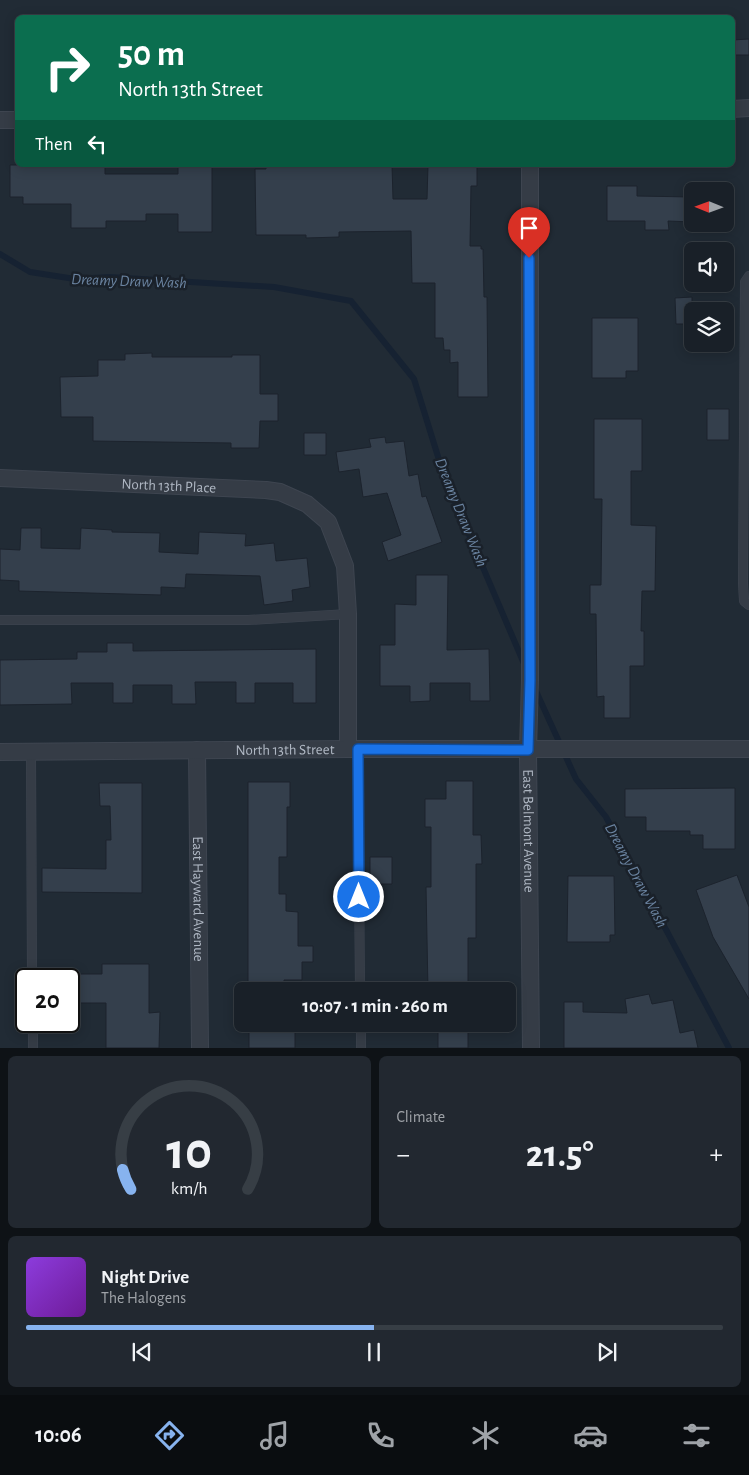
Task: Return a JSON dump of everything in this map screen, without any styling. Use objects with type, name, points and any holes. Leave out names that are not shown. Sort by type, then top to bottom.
[{"type":"street","points":[[735,108],[749,108]]},
{"type":"street","points":[[0,120],[15,120]]},
{"type":"street","name":"East Belmont Avenue","points":[[530,167],[530,680],[528,750],[531,1048]]},
{"type":"street","name":"North 13th Place","points":[[0,478],[280,492],[307,504],[328,522],[345,566],[348,614]]},
{"type":"street","points":[[348,614],[353,749]]},
{"type":"street","name":"North 13th Street","points":[[0,752],[353,749],[749,749]]},
{"type":"street","name":"East Hayward Avenue","points":[[197,750],[200,1048]]},
{"type":"lane","points":[[749,276],[745,282],[743,574],[744,601],[749,606]]},
{"type":"lane","points":[[0,620],[248,620],[348,614]]},
{"type":"lane","points":[[353,749],[360,982]]},
{"type":"lane","points":[[31,751],[32,968]]},
{"type":"lane","points":[[360,1032],[361,1048]]},
{"type":"lane","points":[[33,1033],[33,1048]]},
{"type":"building","points":[[749,39],[749,55],[735,55],[735,40]]},
{"type":"building","points":[[10,165],[15,165],[15,167],[105,167],[105,174],[178,174],[178,167],[212,167],[212,232],[178,232],[178,214],[146,214],[146,221],[106,221],[106,228],[71,228],[71,204],[23,204],[23,197],[10,197]]},
{"type":"building","points":[[266,167],[392,167],[393,199],[427,199],[428,167],[477,167],[477,186],[471,186],[470,246],[481,246],[481,249],[483,249],[484,297],[487,297],[488,397],[458,397],[458,362],[450,363],[450,350],[444,350],[443,338],[435,338],[435,283],[412,283],[411,231],[339,232],[339,237],[306,238],[306,235],[256,235],[255,169],[266,169]]},
{"type":"building","points":[[607,186],[637,186],[637,196],[684,197],[684,222],[668,221],[669,230],[645,230],[645,221],[607,221]]},
{"type":"building","points":[[692,297],[692,302],[684,302],[684,324],[676,324],[675,298]]},
{"type":"building","points":[[592,318],[638,318],[638,371],[626,371],[626,378],[592,378]]},
{"type":"building","points":[[152,353],[152,357],[260,355],[260,394],[278,394],[278,421],[260,421],[259,448],[231,448],[231,443],[93,441],[93,417],[61,417],[60,377],[98,376],[98,360],[125,360],[125,354]]},
{"type":"building","points":[[707,409],[729,409],[729,440],[707,440]]},
{"type":"building","points":[[594,419],[642,419],[642,471],[631,471],[631,525],[656,526],[655,591],[642,591],[641,631],[644,631],[644,666],[630,666],[630,718],[604,718],[604,696],[597,697],[596,614],[590,614],[590,585],[601,585],[602,499],[594,499]]},
{"type":"building","points":[[304,433],[326,433],[326,455],[304,455]]},
{"type":"building","points":[[385,437],[386,443],[404,441],[409,476],[418,474],[422,497],[426,496],[442,542],[388,561],[382,542],[401,535],[387,493],[363,497],[359,469],[339,472],[336,452],[371,447],[369,439]]},
{"type":"building","points":[[21,528],[41,528],[41,548],[80,549],[81,528],[112,530],[112,532],[160,533],[159,552],[198,554],[199,532],[246,534],[245,546],[274,543],[276,561],[307,558],[310,587],[292,590],[293,601],[264,605],[260,576],[186,574],[185,588],[161,587],[161,595],[19,591],[19,581],[0,580],[0,549],[20,550]]},
{"type":"building","points":[[416,575],[448,575],[447,650],[489,649],[490,701],[470,701],[470,683],[430,683],[430,701],[410,702],[410,686],[380,686],[380,645],[395,645],[395,604],[416,605]]},
{"type":"building","points":[[107,643],[133,643],[133,651],[316,649],[316,703],[293,703],[293,683],[255,683],[255,703],[236,703],[236,682],[195,682],[196,704],[172,704],[172,685],[133,685],[133,703],[113,703],[113,683],[71,683],[72,704],[0,705],[0,660],[77,659],[77,652],[107,652]]},
{"type":"building","points":[[446,781],[473,781],[473,835],[481,835],[482,864],[476,864],[476,938],[468,938],[468,982],[428,982],[426,887],[431,887],[431,827],[425,827],[425,799],[446,799]]},
{"type":"building","points":[[248,782],[290,782],[290,807],[287,807],[287,857],[279,857],[279,894],[286,894],[286,911],[298,912],[298,946],[313,946],[313,962],[302,962],[302,980],[248,982]]},
{"type":"building","points":[[99,783],[142,783],[142,893],[42,892],[42,868],[106,869],[106,840],[111,840],[110,806],[100,806]]},
{"type":"building","points":[[735,788],[735,849],[703,849],[703,835],[690,835],[690,831],[646,831],[646,817],[625,817],[625,789]]},
{"type":"building","points":[[370,857],[392,857],[392,884],[370,884]]},
{"type":"building","points":[[737,875],[749,907],[749,999],[713,937],[696,890]]},
{"type":"building","points":[[568,876],[614,876],[615,935],[610,935],[610,942],[567,942]]},
{"type":"building","points":[[102,964],[149,964],[149,1013],[160,1012],[159,1048],[106,1048],[106,1003],[80,1003],[80,974],[102,974]]},
{"type":"building","points":[[649,994],[652,1004],[673,1000],[680,1033],[694,1030],[698,1048],[564,1048],[564,1002],[583,1002],[583,1012],[627,1013],[625,999]]},
{"type":"building","points":[[249,1032],[295,1032],[295,1048],[249,1048]]},
{"type":"building","points":[[438,1032],[468,1032],[468,1048],[438,1048]]},
{"type":"waterway","name":"Dreamy Draw Wash","points":[[0,254],[30,272],[75,279],[109,277],[274,287],[351,301],[414,379],[444,476],[525,666]]},
{"type":"waterway","name":"Dreamy Draw Wash","points":[[535,689],[576,779],[606,817],[729,1048]]},
{"type":"route","points":[[359,897],[358,749],[528,750],[530,680],[529,258]]}]
